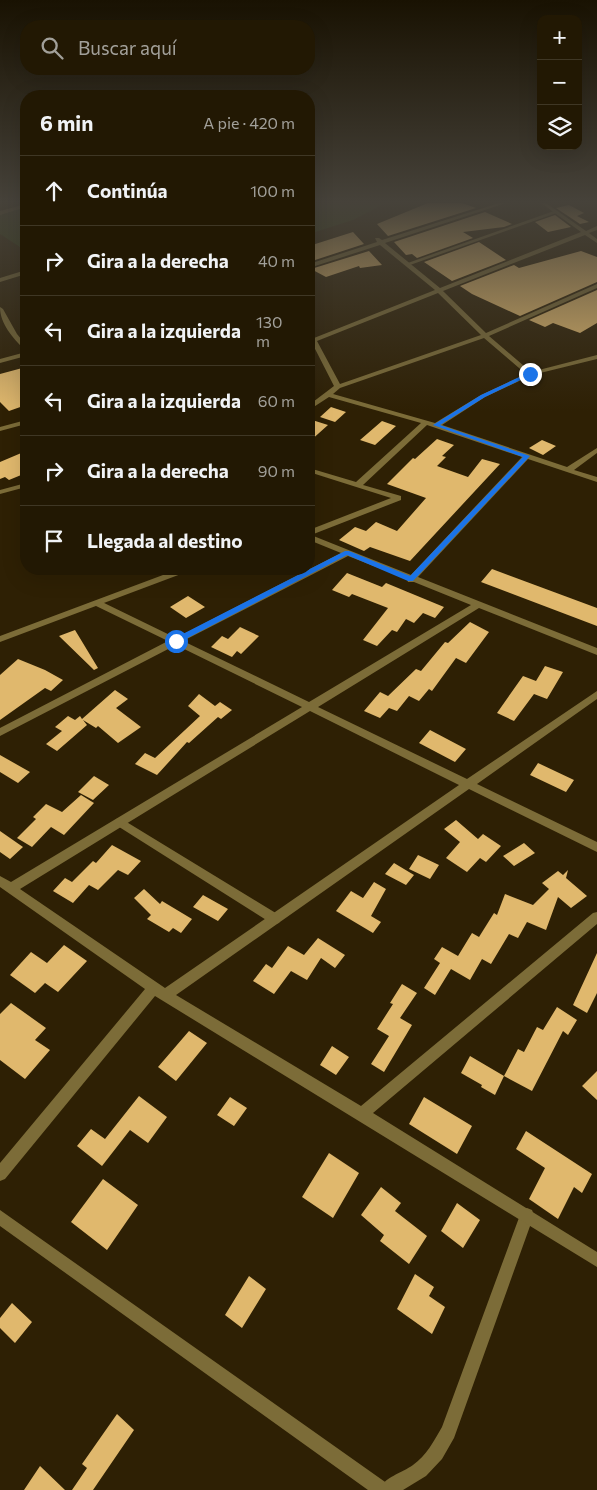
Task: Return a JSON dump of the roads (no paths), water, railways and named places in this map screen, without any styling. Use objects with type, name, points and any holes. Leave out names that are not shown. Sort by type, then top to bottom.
[{"type":"street","points":[[418,273],[485,336],[530,374]]},
{"type":"street","points":[[315,338],[486,273]]},
{"type":"street","points":[[0,280],[20,274]]},
{"type":"street","points":[[315,403],[338,387],[485,336],[597,286]]},
{"type":"street","points":[[0,309],[14,335],[20,342]]},
{"type":"street","points":[[315,348],[338,387]]},
{"type":"street","points":[[0,362],[20,356]]},
{"type":"street","points":[[436,425],[483,396],[530,374],[597,357]]},
{"type":"street","points":[[327,394],[436,425],[597,480]]},
{"type":"street","points":[[357,486],[425,423]]},
{"type":"street","points":[[0,429],[20,424]]},
{"type":"street","points":[[568,470],[597,450]]},
{"type":"street","points":[[411,580],[527,456]]},
{"type":"street","points":[[315,472],[398,498],[315,531]]},
{"type":"street","points":[[0,492],[20,487]]},
{"type":"street","points":[[315,540],[476,606],[597,652]]},
{"type":"street","points":[[315,569],[347,553]]},
{"type":"street","points":[[0,639],[170,575]]},
{"type":"street","points":[[0,732],[304,575]]},
{"type":"street","points":[[97,602],[467,785],[597,847]]},
{"type":"street","points":[[476,606],[120,822],[6,885],[160,991],[597,1260]]},
{"type":"street","points":[[0,1174],[160,991],[275,919],[597,694]]},
{"type":"street","points":[[120,822],[275,919]]},
{"type":"street","points":[[362,1114],[597,917]]},
{"type":"street","points":[[387,1490],[420,1470],[436,1453],[448,1432],[527,1216]]},
{"type":"street","points":[[0,1217],[382,1490]]}]
